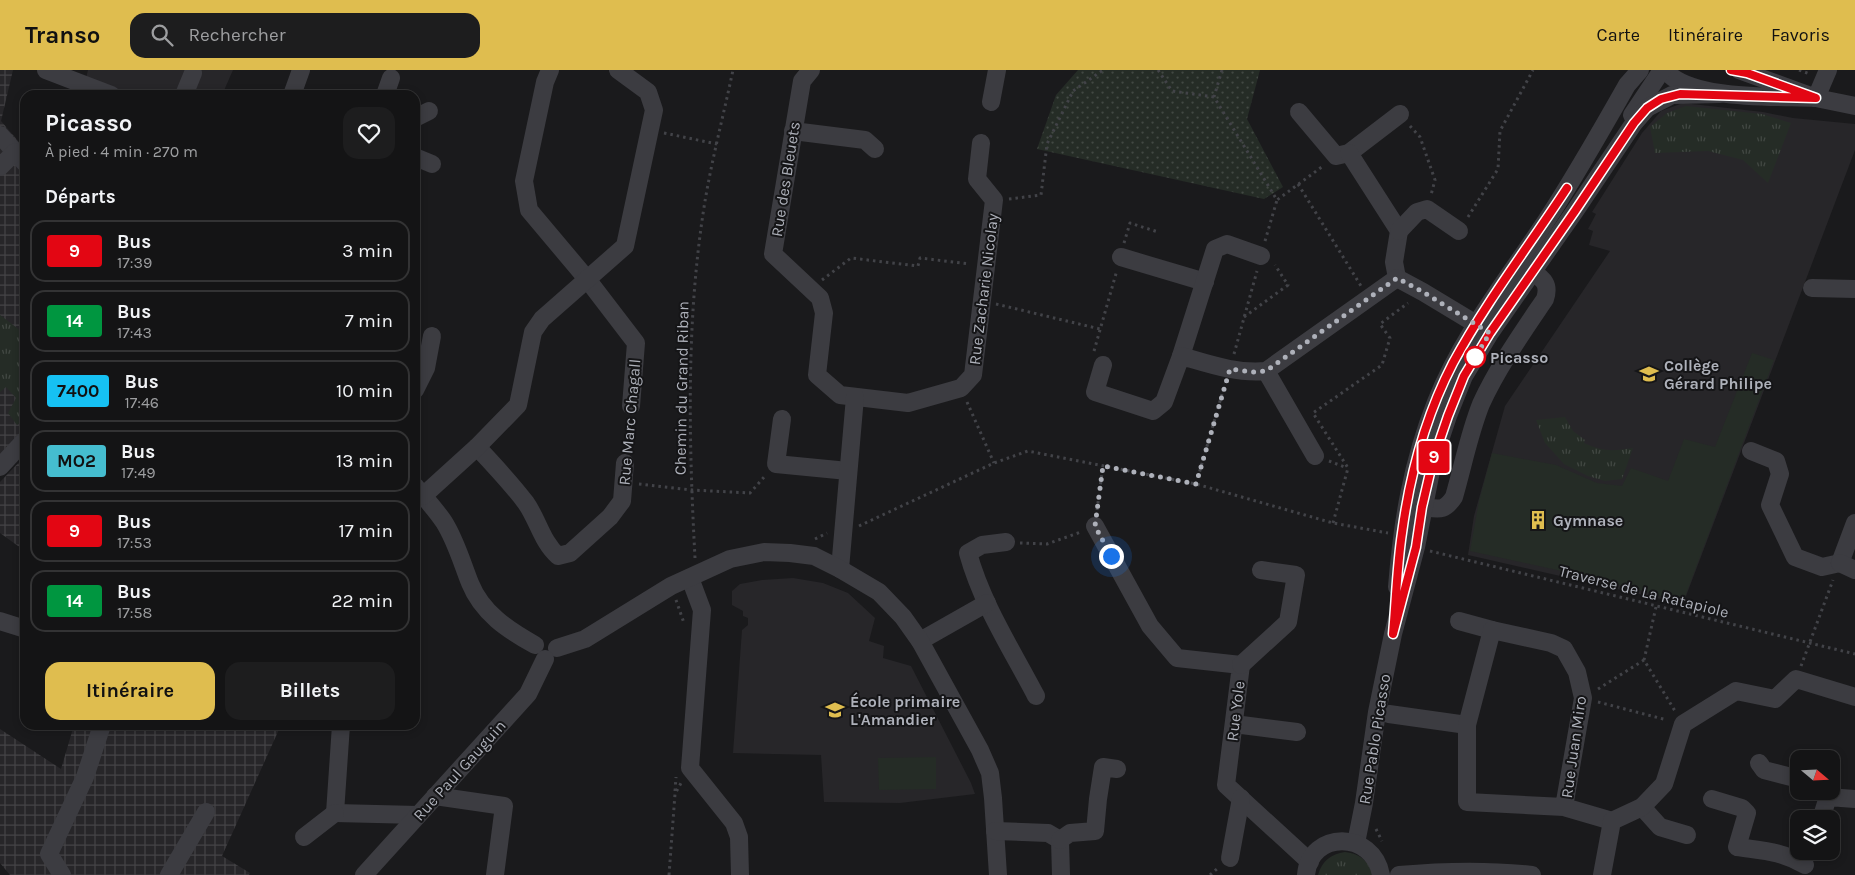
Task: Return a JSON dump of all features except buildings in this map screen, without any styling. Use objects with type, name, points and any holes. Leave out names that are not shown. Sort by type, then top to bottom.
[{"type":"street","points":[[46,70],[98,90]]},
{"type":"street","points":[[294,90],[301,70]]},
{"type":"street","name":"Rue Marc Chagall","points":[[550,70],[545,82],[524,182],[529,210],[587,279],[636,343],[631,406]]},
{"type":"street","points":[[420,490],[477,447],[518,405],[533,332],[542,319],[625,246],[654,110],[648,92],[618,70]]},
{"type":"street","name":"Rue des Bleuets","points":[[811,70],[802,81],[773,254],[820,298],[824,312],[817,375],[840,395],[855,397]]},
{"type":"street","points":[[991,102],[997,70]]},
{"type":"street","name":"Rue Pablo Picasso","points":[[1596,139],[1627,70]]},
{"type":"street","name":"Rue Pablo Picasso","points":[[1356,843],[1364,803],[1377,712],[1393,634],[1416,547],[1422,507],[1433,460],[1448,416],[1483,328],[1627,85],[1640,70]]},
{"type":"street","points":[[1664,70],[1675,80],[1720,94],[1816,98]]},
{"type":"street","name":"Rue Pablo Picasso","points":[[1616,149],[1630,117],[1664,70]]},
{"type":"street","points":[[1816,98],[1828,70]]},
{"type":"street","points":[[1739,71],[1816,98],[1855,106]]},
{"type":"street","points":[[186,90],[193,73]]},
{"type":"street","points":[[387,90],[391,78]]},
{"type":"street","name":"Rue Pablo Picasso","points":[[1393,634],[1401,535],[1408,490],[1420,445],[1450,371],[1483,328],[1532,271],[1616,149],[1647,108],[1661,99],[1680,94],[1720,94]]},
{"type":"street","points":[[1299,112],[1342,154],[1399,231]]},
{"type":"street","points":[[1342,154],[1400,114]]},
{"type":"street","points":[[793,131],[865,140],[875,149]]},
{"type":"street","points":[[0,135],[20,158],[0,166]]},
{"type":"street","name":"Rue Zacharie Nicolay","points":[[961,388],[973,375],[994,200],[977,179],[980,144]]},
{"type":"street","points":[[420,159],[432,164]]},
{"type":"street","points":[[1397,278],[1394,262],[1399,231],[1417,212],[1427,209],[1459,231]]},
{"type":"street","points":[[1103,365],[1095,392],[1152,411],[1164,402],[1181,356],[1215,249],[1227,244],[1267,259]]},
{"type":"street","points":[[1120,257],[1205,282]]},
{"type":"street","points":[[1422,507],[1441,509],[1449,504],[1454,497],[1481,406],[1493,380],[1545,299],[1547,292],[1545,281],[1532,271]]},
{"type":"street","points":[[1397,278],[1483,328]]},
{"type":"street","points":[[1181,356],[1230,369],[1252,372],[1266,371],[1397,278]]},
{"type":"street","points":[[1812,288],[1855,289]]},
{"type":"street","points":[[420,380],[426,368],[432,336]]},
{"type":"street","points":[[1266,371],[1314,456]]},
{"type":"street","points":[[840,569],[855,397],[908,403],[961,388]]},
{"type":"street","points":[[782,419],[776,464],[848,470]]},
{"type":"street","points":[[0,466],[20,445]]},
{"type":"street","name":"Rue Marc Chagall","points":[[477,447],[512,484],[527,505],[549,549],[558,556],[570,553],[610,517],[622,500],[625,463]]},
{"type":"street","points":[[1751,452],[1776,461],[1780,474],[1770,505],[1796,557],[1822,567],[1847,567],[1855,523]]},
{"type":"street","points":[[420,492],[444,523],[456,547],[471,586],[487,612],[511,632],[546,651],[585,639],[671,586],[730,559],[764,552],[814,556],[879,592],[903,617],[920,641],[980,750],[990,773],[998,875]]},
{"type":"street","name":"Rue Yole","points":[[1095,526],[1150,626],[1177,658],[1241,666],[1226,785],[1241,798],[1308,868]]},
{"type":"street","points":[[1006,542],[982,545],[968,553],[986,603],[1036,696]]},
{"type":"street","points":[[1241,666],[1288,622],[1296,575],[1261,570]]},
{"type":"street","points":[[690,578],[702,610],[690,768],[734,823],[739,837],[740,875]]},
{"type":"street","points":[[920,641],[986,603]]},
{"type":"street","points":[[0,621],[20,627]]},
{"type":"street","points":[[1459,621],[1492,630]]},
{"type":"street","name":"Rue Juan Miro","points":[[1564,807],[1583,698],[1577,672],[1564,649],[1543,641],[1492,630],[1467,725],[1468,802],[1564,807],[1612,821]]},
{"type":"street","name":"Rue Paul Gauguin","points":[[364,875],[528,694],[546,651]]},
{"type":"street","points":[[1602,875],[1612,821],[1642,807],[1664,784],[1683,724],[1736,690],[1775,699],[1796,679],[1855,696]]},
{"type":"street","points":[[1389,714],[1467,725]]},
{"type":"street","points":[[1234,724],[1297,732]]},
{"type":"street","points":[[62,875],[49,854],[85,776],[100,730]]},
{"type":"street","points":[[335,813],[341,730]]},
{"type":"street","points":[[1759,763],[1764,770],[1790,777]]},
{"type":"street","points":[[1060,840],[1070,833],[1095,831],[1103,767],[1117,769]]},
{"type":"street","points":[[435,796],[504,806],[495,875]]},
{"type":"street","points":[[1840,796],[1855,799]]},
{"type":"street","points":[[1230,858],[1241,798]]},
{"type":"street","points":[[1712,799],[1742,808],[1747,813],[1738,846],[1775,852],[1790,856],[1806,864]]},
{"type":"street","points":[[1642,807],[1660,826],[1687,835]]},
{"type":"street","points":[[169,875],[206,812]]},
{"type":"street","points":[[304,837],[335,813],[418,815]]},
{"type":"street","points":[[995,831],[1048,833],[1060,840]]},
{"type":"street","points":[[1060,840],[1061,875]]},
{"type":"street","points":[[1308,868],[1316,853],[1330,844],[1346,841],[1366,848],[1380,866],[1381,875]]},
{"type":"street","points":[[1399,875],[1430,872],[1532,875]]},
{"type":"path","name":"Chemin du Grand Riban","points":[[696,559],[692,490],[691,324],[703,214],[733,70]]},
{"type":"path","points":[[994,200],[1041,195],[1047,144],[1073,91],[1103,70]]},
{"type":"path","points":[[1158,70],[1172,91],[1214,96]]},
{"type":"path","points":[[1196,484],[1244,317],[1267,259],[1277,200],[1214,96],[1222,70]]},
{"type":"path","points":[[1459,231],[1498,169],[1500,131],[1533,70]]},
{"type":"path","points":[[1400,114],[1420,136],[1435,180],[1427,209]]},
{"type":"path","points":[[650,130],[717,144]]},
{"type":"path","points":[[1277,200],[1342,154]]},
{"type":"path","points":[[1298,184],[1369,298]]},
{"type":"path","points":[[1103,365],[1091,361],[1130,223],[1158,232]]},
{"type":"path","points":[[809,289],[851,258],[918,266],[920,258],[986,266]]},
{"type":"path","points":[[1244,317],[1288,285],[1267,259]]},
{"type":"path","points":[[1333,523],[1348,468],[1313,413],[1382,365],[1390,338],[1380,324],[1423,292]]},
{"type":"path","points":[[982,301],[1100,329]]},
{"type":"path","points":[[961,388],[994,463]]},
{"type":"path","name":"Rue Marc Chagall","points":[[625,463],[631,406]]},
{"type":"path","points":[[843,529],[852,530],[994,463],[1028,452],[1196,484],[1333,523],[1393,534]]},
{"type":"path","points":[[624,482],[692,490],[750,492],[776,464]]},
{"type":"path","points":[[1006,542],[1047,544],[1095,526],[1103,466]]},
{"type":"path","name":"Traverse de La Ratapiole","points":[[1427,550],[1855,654]]},
{"type":"path","points":[[1796,679],[1809,644],[1847,567]]},
{"type":"path","points":[[1656,606],[1644,660],[1683,724]]},
{"type":"path","points":[[1583,698],[1644,660]]},
{"type":"path","points":[[1583,698],[1683,724]]},
{"type":"path","points":[[669,875],[675,794],[690,768]]},
{"type":"shaded area","points":[[0,70],[13,70],[1,121],[20,143],[20,436],[0,458]]},
{"type":"shaded area","points":[[88,70],[233,70],[224,90],[119,90],[86,78]]},
{"type":"shaded area","name":"Collège Gérard Philipe","points":[[1683,103],[1763,112],[1793,118],[1855,124],[1855,150],[1683,604],[1468,555],[1474,516],[1505,406],[1610,251],[1589,245],[1593,231],[1588,229],[1596,214],[1592,212],[1642,133],[1661,111]]},
{"type":"shaded area","points":[[20,461],[20,547],[0,533],[0,482]]},
{"type":"shaded area","name":"École primaire L'Amandier","points":[[793,578],[823,583],[848,593],[875,618],[869,641],[884,646],[883,658],[911,666],[975,794],[900,803],[824,802],[821,755],[733,753],[742,630],[748,625],[748,618],[743,616],[743,611],[732,605],[732,591],[740,584]]},
{"type":"shaded area","points":[[0,729],[61,769],[73,730],[279,730],[222,856],[250,873],[249,875],[10,875],[0,863]]},
{"type":"green space","points":[[1078,70],[1260,70],[1247,119],[1283,187],[1264,199],[1037,149],[1056,95]]},
{"type":"green space","points":[[1686,106],[1762,114],[1791,123],[1768,183],[1743,160],[1708,151],[1655,153],[1650,127],[1667,113]]},
{"type":"green space","points":[[0,315],[20,330],[20,422],[17,425],[8,413],[16,398],[6,387],[0,392]]},
{"type":"green space","points":[[1752,353],[1774,360],[1683,602],[1593,578],[1470,551],[1479,501],[1492,453],[1556,465],[1597,483],[1622,486],[1631,468],[1668,481],[1684,439],[1715,447]]},
{"type":"green space","points":[[1565,417],[1573,431],[1585,440],[1584,443],[1608,450],[1633,448],[1622,479],[1605,481],[1588,476],[1564,464],[1545,443],[1536,420]]},
{"type":"green space","points":[[936,757],[936,789],[879,790],[878,758]]},
{"type":"green space","points":[[1345,852],[1360,856],[1369,866],[1373,875],[1318,875],[1328,859],[1335,854]]},
{"type":"bus line","name":"9","points":[[1567,188],[1498,290],[1453,363],[1436,402],[1420,445],[1408,490],[1401,535],[1393,634],[1416,547],[1422,507],[1433,460],[1464,376],[1490,333],[1634,123],[1647,108],[1661,99],[1672,95],[1720,94],[1816,98],[1747,73],[1731,70]]},
{"type":"place","name":"Picasso","points":[[1475,357]]},
{"type":"place","name":"Collège Gérard Philipe","points":[[1649,374]]},
{"type":"place","name":"Gymnase","points":[[1538,520]]},
{"type":"place","name":"École primaire L'Amandier","points":[[835,710]]},
{"type":"route","points":[[1111,556],[1095,526],[1103,466],[1196,484],[1230,369],[1252,372],[1266,371],[1397,278],[1490,333],[1475,357]]}]
